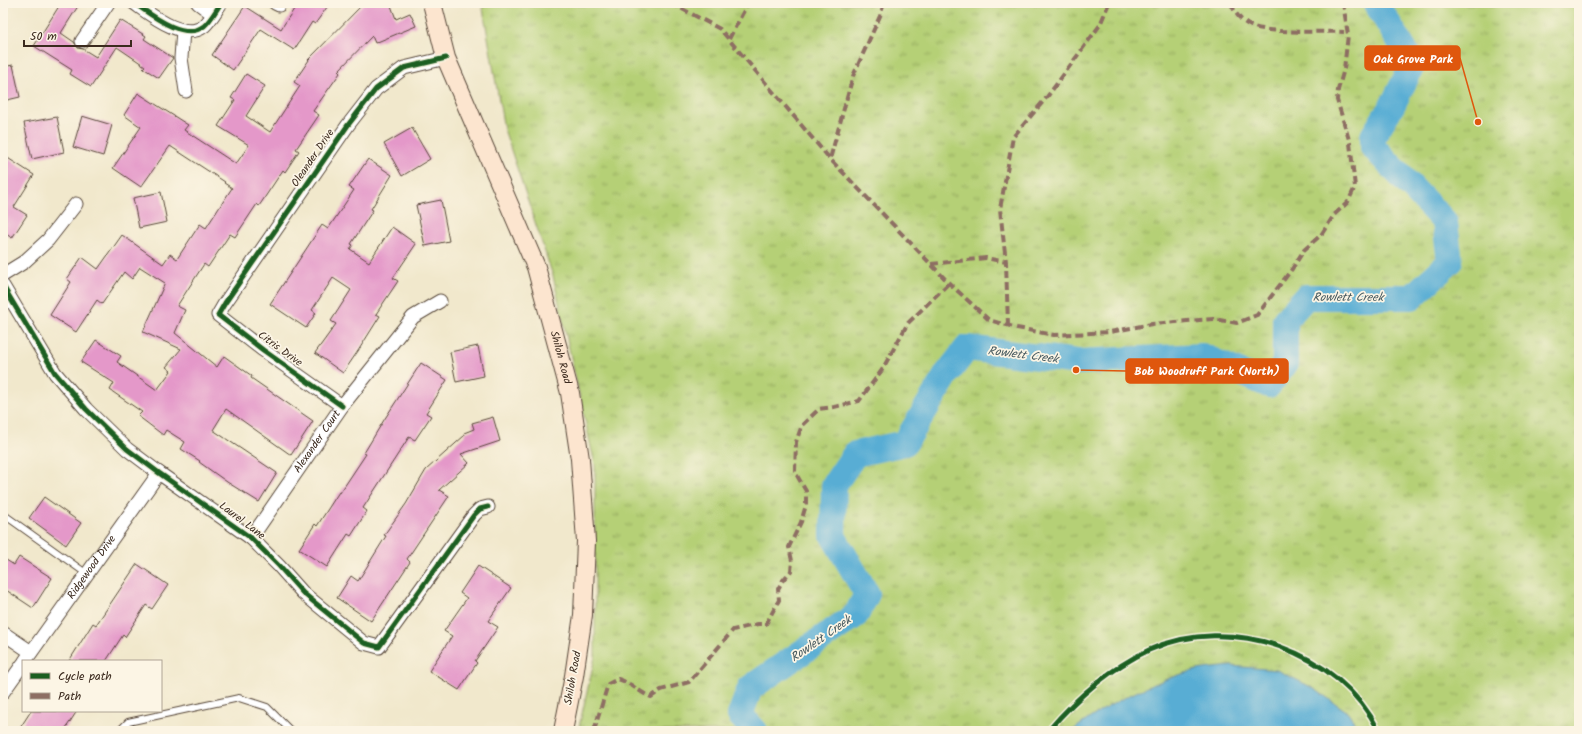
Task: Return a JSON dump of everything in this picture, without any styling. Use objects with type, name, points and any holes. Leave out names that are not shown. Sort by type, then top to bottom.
[{"type":"main road","name":"Shiloh Road","points":[[432,3],[446,58],[536,267],[570,393],[580,459],[586,542],[583,615],[574,676],[562,731]]},
{"type":"street","points":[[82,41],[108,3]]},
{"type":"street","points":[[134,3],[166,24],[183,30],[197,30],[203,27],[221,3]]},
{"type":"street","points":[[198,3],[213,14]]},
{"type":"street","points":[[183,30],[181,63],[186,91]]},
{"type":"street","name":"Oleander Drive","points":[[225,303],[348,125],[376,89],[404,68],[446,58]]},
{"type":"street","points":[[3,275],[24,262],[48,240],[76,204]]},
{"type":"street","name":"Laurel Lane","points":[[3,286],[55,373],[86,409],[127,449],[251,538],[303,593],[364,643],[378,647],[474,515],[480,508],[488,507]]},
{"type":"street","name":"Alexander Court","points":[[251,538],[342,406],[413,317],[440,301]]},
{"type":"street","name":"Citris Drive","points":[[225,303],[218,315],[263,350],[342,406]]},
{"type":"street","name":"Ridgewood Drive","points":[[28,657],[159,473]]},
{"type":"street","points":[[3,633],[28,657]]},
{"type":"street","points":[[3,692],[22,665]]},
{"type":"lane","points":[[3,514],[87,574]]},
{"type":"lane","points":[[119,731],[128,722],[239,698],[267,707],[291,731]]},
{"type":"green space","points":[[482,3],[1579,3],[1579,731],[578,731],[595,657],[595,465],[553,276],[504,129]]},
{"type":"water","points":[[1231,666],[1277,670],[1313,688],[1348,712],[1360,731],[1072,731],[1113,704],[1158,682],[1194,671]]},
{"type":"building","points":[[61,3],[80,3],[61,33],[74,42],[78,48],[83,49],[96,57],[120,20],[146,36],[144,39],[173,58],[159,78],[143,68],[145,66],[117,47],[91,87],[70,74],[72,70],[34,46]]},
{"type":"building","points":[[298,3],[330,3],[315,24],[312,22],[294,50],[261,29],[233,70],[212,55],[245,6],[281,29]]},
{"type":"building","points":[[364,3],[390,3],[396,19],[410,13],[416,26],[375,43],[372,36],[338,71],[340,73],[313,111],[319,115],[296,149],[299,151],[285,172],[283,170],[259,206],[257,204],[235,237],[230,234],[208,267],[204,264],[177,306],[185,310],[175,333],[217,367],[224,356],[252,376],[251,378],[313,421],[291,455],[226,409],[213,430],[277,473],[259,502],[227,482],[199,462],[200,461],[181,449],[185,442],[166,430],[163,435],[138,416],[142,412],[110,390],[114,383],[81,362],[96,340],[121,356],[117,362],[157,390],[171,371],[166,367],[181,349],[143,332],[165,283],[140,267],[132,279],[124,272],[102,304],[97,300],[76,332],[50,315],[71,282],[67,279],[82,257],[98,269],[122,235],[163,264],[170,254],[177,259],[200,224],[206,228],[232,188],[170,146],[141,187],[113,168],[141,127],[124,115],[138,93],[188,125],[184,130],[236,164],[249,145],[218,126],[235,100],[231,98],[246,74],[265,86],[246,116],[270,132],[300,86],[294,82],[308,60]]},
{"type":"building","points":[[13,65],[20,97],[3,101],[3,67]]},
{"type":"building","points":[[82,116],[112,125],[103,156],[73,147]]},
{"type":"building","points":[[57,117],[64,152],[32,159],[24,123]]},
{"type":"building","points":[[412,128],[430,159],[402,176],[384,144]]},
{"type":"building","points":[[3,155],[34,175],[14,207],[27,215],[12,238],[3,232]]},
{"type":"building","points":[[368,159],[392,175],[371,209],[373,210],[351,244],[353,245],[350,249],[369,262],[392,227],[416,244],[393,278],[398,281],[376,314],[380,316],[343,373],[315,353],[336,324],[331,321],[351,290],[333,278],[312,310],[316,313],[306,328],[270,304],[322,225],[328,229],[354,190],[349,187]]},
{"type":"building","points":[[161,192],[167,222],[139,228],[133,198]]},
{"type":"building","points":[[441,200],[449,241],[425,246],[416,205]]},
{"type":"building","points":[[478,346],[484,376],[456,382],[450,352]]},
{"type":"building","points":[[421,363],[447,380],[426,413],[431,416],[415,440],[409,437],[363,508],[367,511],[351,536],[348,534],[327,567],[299,549],[315,524],[317,526],[366,454],[364,453]]},
{"type":"building","points":[[493,417],[500,441],[461,454],[469,463],[439,490],[449,496],[407,559],[410,562],[371,621],[337,598],[351,576],[358,581],[386,536],[384,535],[406,504],[426,470],[465,435],[464,433],[474,429],[472,423]]},
{"type":"building","points":[[44,497],[81,523],[66,545],[29,518]]},
{"type":"building","points":[[19,557],[52,578],[33,608],[3,588],[3,558],[14,565]]},
{"type":"building","points":[[137,564],[168,585],[152,609],[146,605],[125,637],[123,635],[107,660],[70,660],[93,623],[96,625]]},
{"type":"building","points":[[478,566],[511,588],[488,621],[498,627],[475,661],[477,663],[459,690],[429,671],[452,636],[444,631],[467,598],[460,593]]},
{"type":"building","points":[[30,712],[76,712],[64,731],[18,731]]},
{"type":"waterway","name":"Rowlett Creek","points":[[755,731],[740,715],[750,688],[856,615],[867,594],[833,536],[834,485],[855,454],[905,443],[947,374],[967,348],[1078,362],[1202,356],[1269,385],[1285,364],[1285,320],[1306,297],[1412,297],[1450,262],[1445,222],[1373,147],[1373,136],[1393,104],[1413,64],[1376,3]]},
{"type":"marked path","points":[[671,3],[720,29],[830,159]]},
{"type":"marked path","points":[[729,39],[748,3]]},
{"type":"marked path","points":[[884,3],[880,16],[853,76],[830,159],[949,283],[989,320],[1017,328],[1054,335],[1110,332],[1152,324],[1214,319],[1237,323],[1257,315],[1292,269],[1304,250],[1321,235],[1334,215],[1348,202],[1355,187],[1350,143],[1337,100],[1338,90],[1344,69],[1348,35],[1343,3]]},
{"type":"marked path","points":[[1008,326],[1006,262],[1000,209],[1013,137],[1047,97],[1100,25],[1109,3]]},
{"type":"marked path","points":[[1231,3],[1236,13],[1244,22],[1260,29],[1344,32]]},
{"type":"marked path","points":[[931,264],[986,258],[1006,262]]},
{"type":"marked path","points":[[594,731],[608,684],[618,679],[651,697],[661,690],[689,682],[733,630],[758,624],[766,624],[779,600],[778,589],[783,580],[791,571],[792,561],[789,547],[801,522],[806,505],[806,491],[795,472],[796,442],[802,425],[819,409],[859,401],[882,370],[908,323],[949,283]]},
{"type":"cycle path","points":[[134,3],[168,25],[187,31],[196,30],[204,26],[221,3]]},
{"type":"cycle path","points":[[342,406],[263,350],[218,315],[348,125],[376,89],[404,68],[446,58]]},
{"type":"cycle path","points":[[3,286],[55,373],[86,409],[127,449],[251,538],[303,593],[364,643],[379,647],[474,515],[480,509],[488,507]]},
{"type":"cycle path","points":[[1048,731],[1070,707],[1094,685],[1120,666],[1149,650],[1181,640],[1214,636],[1247,638],[1280,647],[1310,660],[1338,679],[1361,703],[1379,731]]},
{"type":"place","name":"Oak Grove Park","points":[[1478,122]]},
{"type":"place","name":"Bob Woodruff Park (North)","points":[[1076,370]]}]
